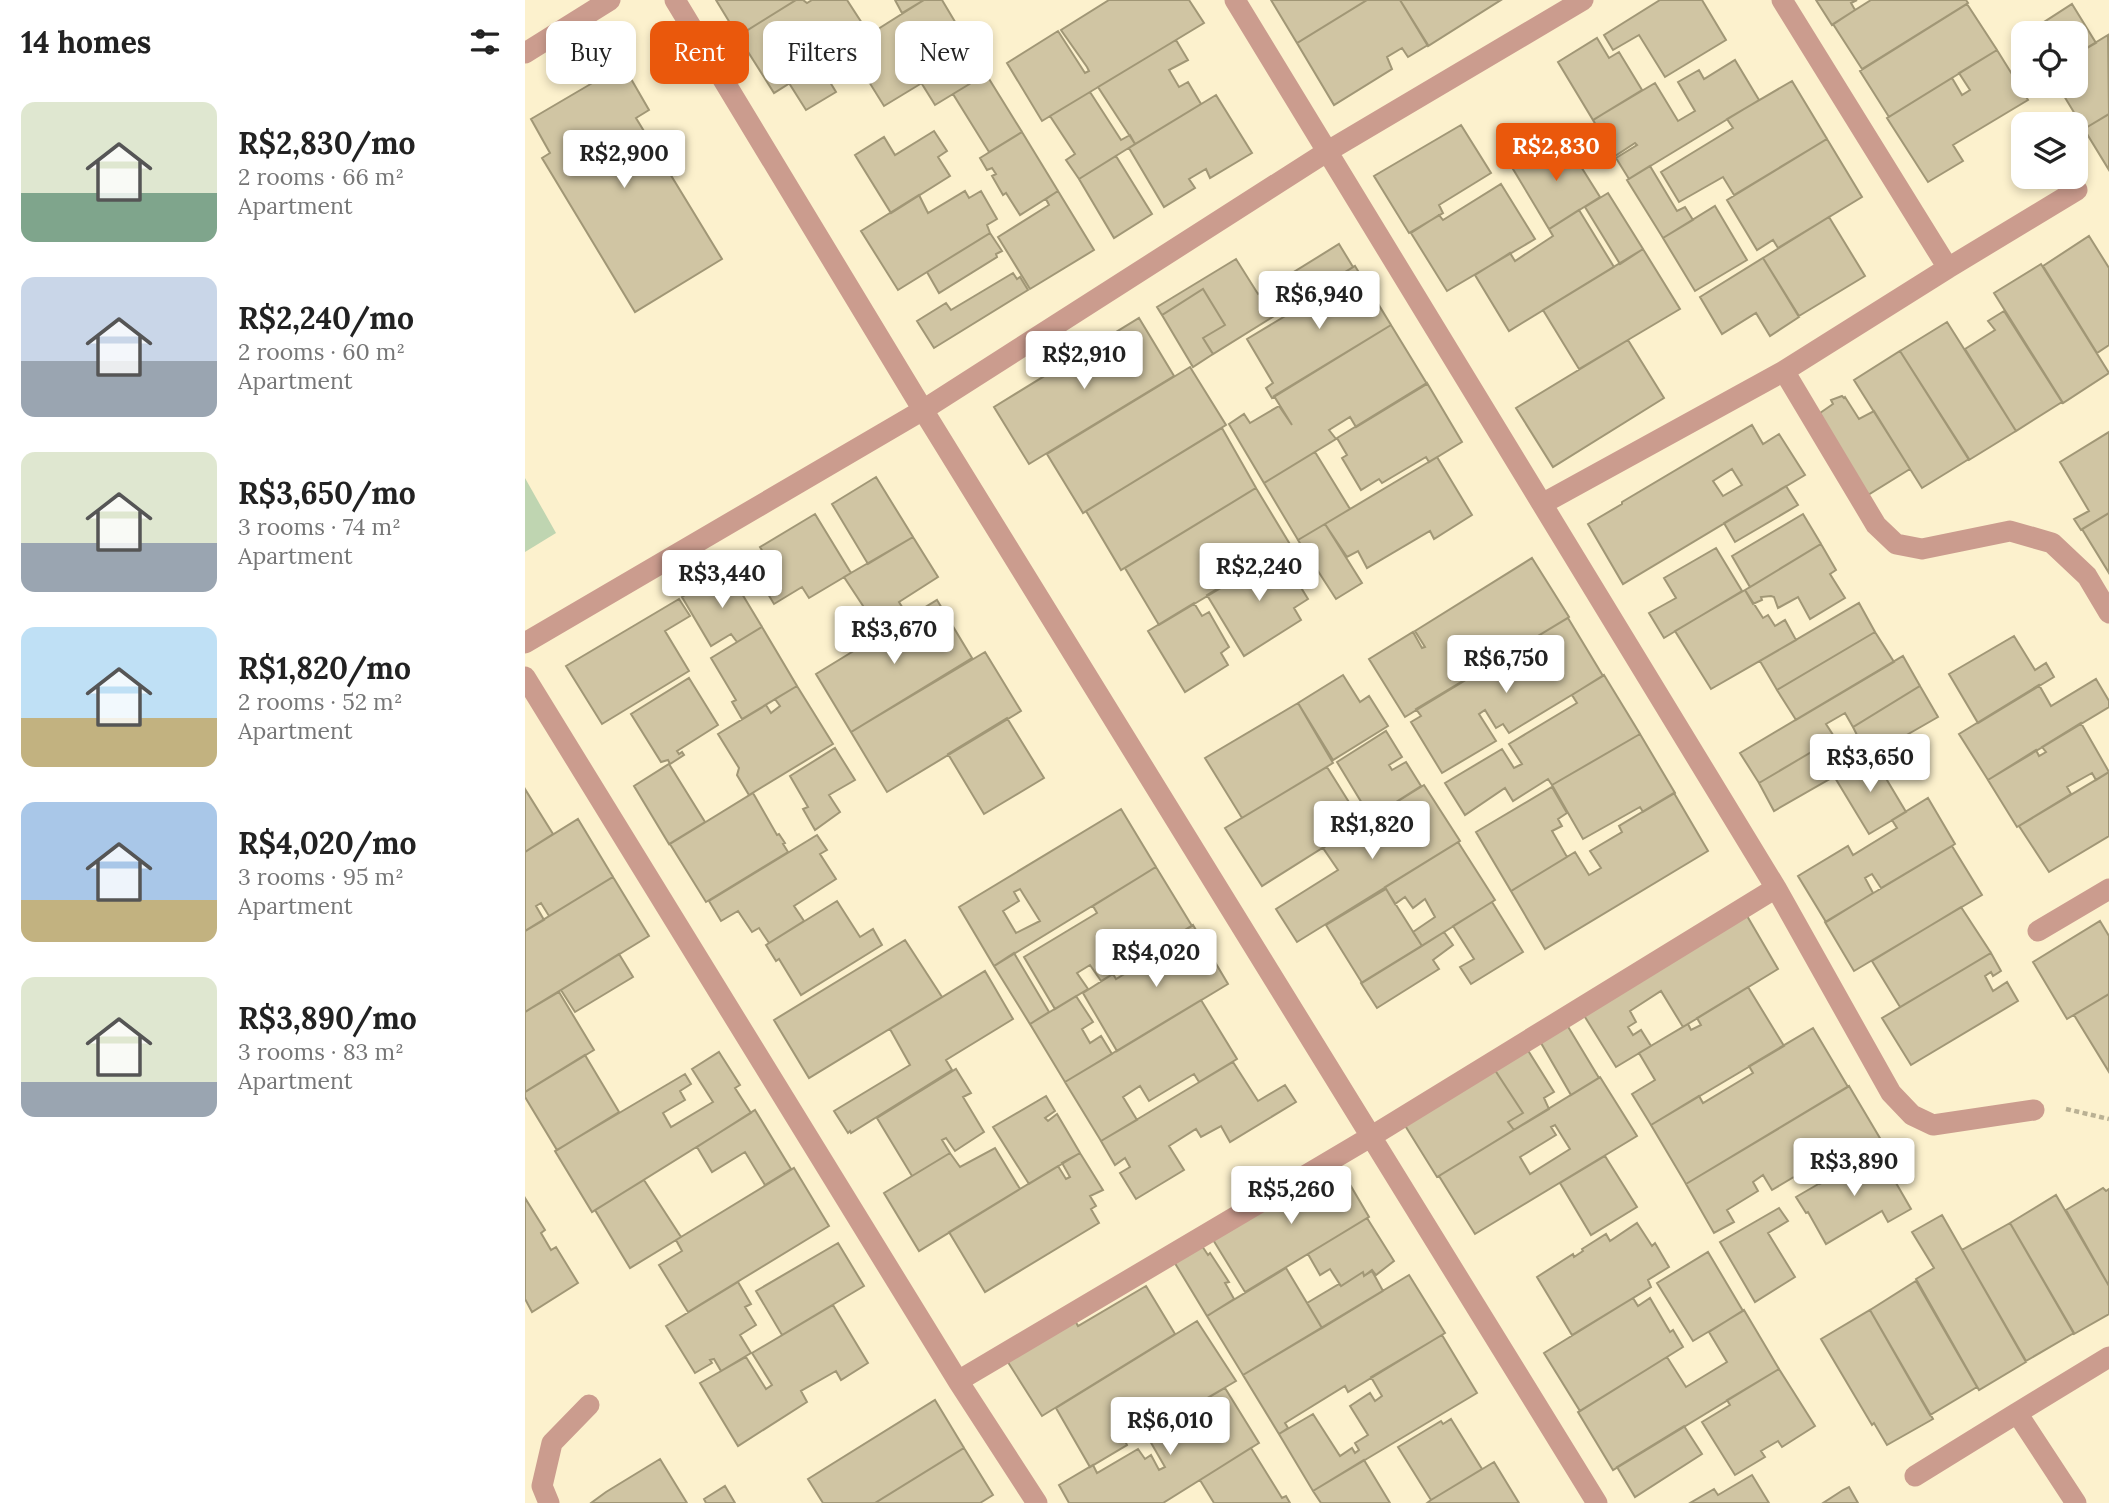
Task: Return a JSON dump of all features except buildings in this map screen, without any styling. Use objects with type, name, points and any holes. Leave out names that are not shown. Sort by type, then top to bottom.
[{"type":"street","points":[[525,53],[610,0]]},
{"type":"street","points":[[674,0],[923,410],[1597,1503]]},
{"type":"street","points":[[1235,0],[1776,888],[1891,1093],[1912,1115],[1933,1125],[2034,1110]]},
{"type":"street","points":[[525,643],[923,410],[1328,151],[1583,0]]},
{"type":"street","points":[[1781,0],[1948,268]]},
{"type":"street","points":[[1542,504],[1784,371],[2077,190]]},
{"type":"street","points":[[1784,371],[1876,525],[1896,544],[1921,550],[2010,531],[2052,543],[2087,576],[2109,613]]},
{"type":"street","points":[[525,677],[958,1381],[1037,1503]]},
{"type":"street","points":[[958,1381],[1372,1136],[1776,888]]},
{"type":"street","points":[[2038,931],[2109,890]]},
{"type":"street","points":[[1915,1476],[2109,1357]]},
{"type":"street","points":[[549,1503],[542,1486],[552,1443],[589,1405]]},
{"type":"street","points":[[2017,1413],[2075,1503]]},
{"type":"path","points":[[2034,1110],[2065,1108],[2109,1119]]},
{"type":"green space","points":[[525,478],[556,533],[525,552]]}]
